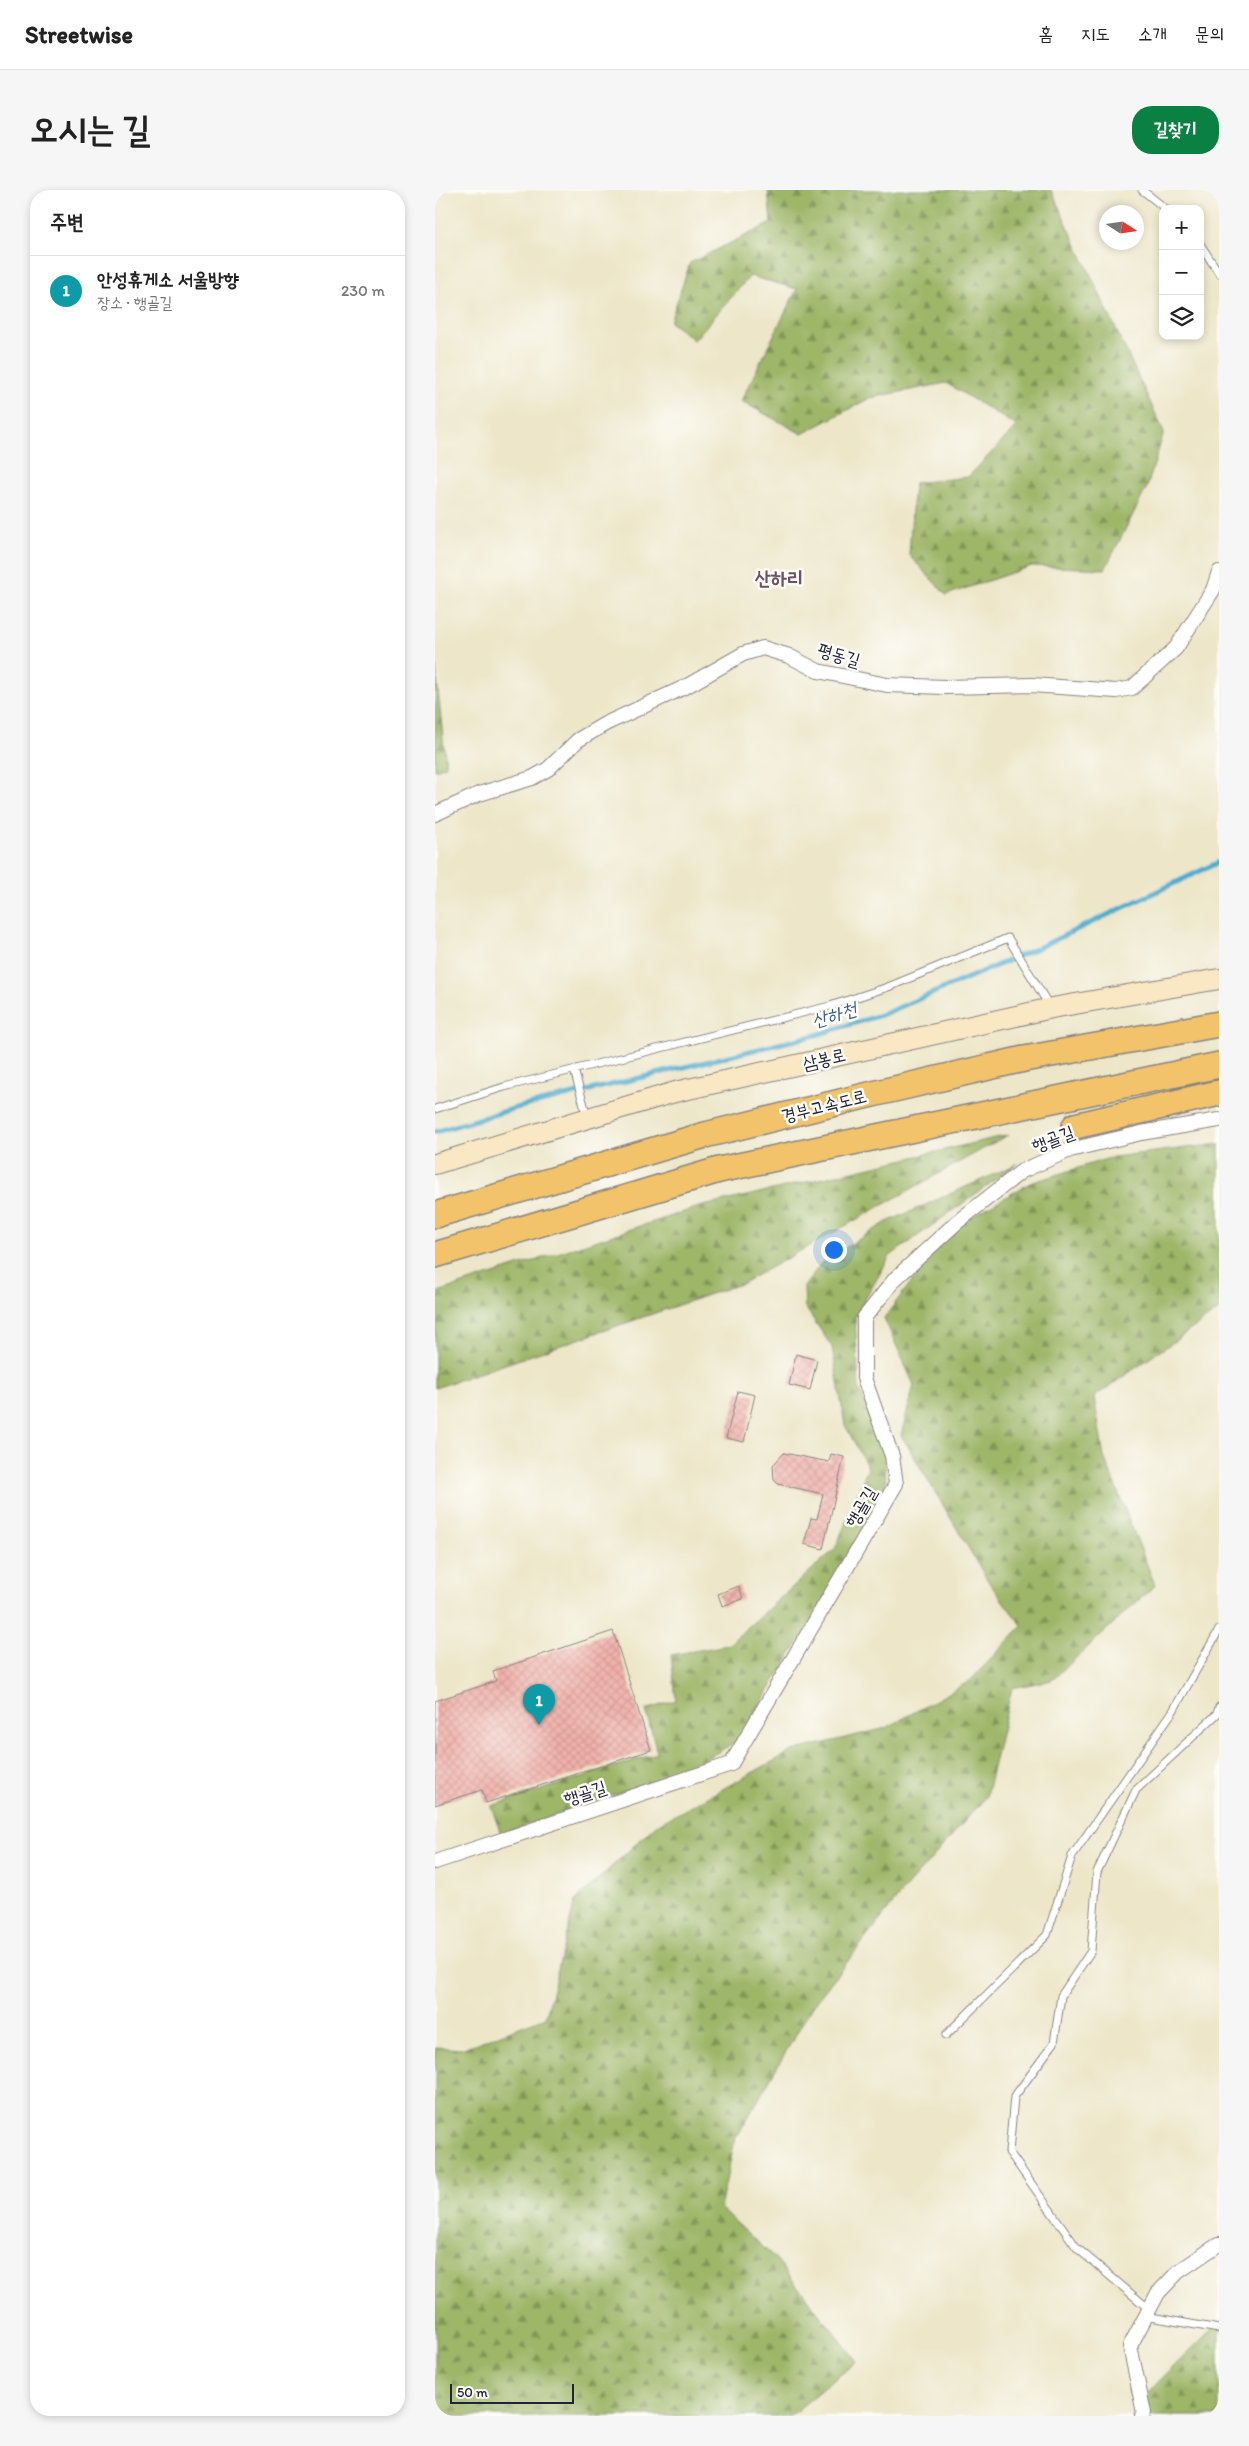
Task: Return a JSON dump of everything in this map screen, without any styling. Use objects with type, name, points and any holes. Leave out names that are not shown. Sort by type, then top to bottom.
[{"type":"highway","name":"경부고속도로","points":[[435,1215],[705,1135],[867,1095],[1024,1059],[1219,1024]]},
{"type":"highway","points":[[435,1255],[719,1170],[1219,1065]]},
{"type":"highway","points":[[1075,1126],[1219,1093]]},
{"type":"main road","name":"삼봉로","points":[[435,1164],[585,1111],[1052,1008],[1219,980]]},
{"type":"street","name":"평동길","points":[[435,814],[479,794],[532,778],[548,769],[578,740],[605,724],[687,686],[743,654],[763,648],[789,656],[818,671],[887,685],[945,687],[1032,685],[1116,692],[1132,688],[1176,648],[1213,590],[1219,572]]},
{"type":"street","name":"행골길","points":[[435,1862],[731,1764],[895,1484],[892,1456],[864,1378],[864,1318],[895,1279],[956,1223],[1022,1171],[1070,1150],[1141,1133],[1219,1120]]},
{"type":"street","points":[[1143,2416],[1144,2412],[1130,2346],[1159,2293],[1178,2272],[1219,2244]]},
{"type":"lane","points":[[1143,190],[1161,205]]},
{"type":"lane","points":[[1204,250],[1219,273]]},
{"type":"lane","points":[[435,1109],[504,1087],[830,1006],[887,987],[1008,938],[1034,983],[1052,1008]]},
{"type":"lane","points":[[574,1070],[585,1111]]},
{"type":"lane","points":[[946,2034],[1047,1935],[1072,1856],[1173,1711],[1219,1630]]},
{"type":"lane","points":[[1218,1711],[1136,1790],[1097,1872],[1091,1951],[1061,1996],[1054,2043],[1014,2097],[1009,2152],[1077,2248],[1147,2312],[1219,2329]]},
{"type":"green space","points":[[768,190],[1051,190],[1164,432],[1147,487],[1105,569],[1032,566],[946,595],[909,555],[914,483],[968,477],[1017,426],[946,383],[870,398],[802,434],[741,401],[797,289],[750,276],[694,340],[670,322],[690,263],[771,223]]},
{"type":"green space","points":[[435,662],[446,766],[435,770]]},
{"type":"green space","points":[[1008,1135],[743,1283],[435,1388],[435,1293],[699,1207]]},
{"type":"green space","points":[[1219,1144],[1219,1310],[1094,1397],[1104,1457],[1155,1585],[1052,1680],[1012,1688],[986,1797],[902,1892],[811,2008],[735,2140],[720,2208],[776,2259],[857,2361],[790,2416],[435,2416],[435,2047],[461,2049],[546,2017],[575,1901],[655,1826],[792,1751],[886,1728],[970,1681],[1022,1626],[990,1584],[901,1435],[914,1385],[884,1318],[952,1228],[1030,1183],[1113,1157]]},
{"type":"green space","points":[[1017,1164],[890,1256],[855,1317],[859,1390],[892,1456],[886,1454],[885,1499],[739,1740],[688,1769],[501,1834],[491,1806],[657,1753],[646,1710],[676,1700],[671,1655],[728,1645],[835,1549],[868,1468],[845,1425],[832,1347],[805,1307],[804,1287],[822,1262],[887,1222]]},
{"type":"green space","points":[[1219,2322],[1219,2416],[1136,2416],[1145,2395]]},
{"type":"building","points":[[796,1354],[817,1360],[810,1390],[789,1385]]},
{"type":"building","points":[[738,1391],[755,1395],[744,1442],[726,1438]]},
{"type":"building","points":[[784,1453],[829,1462],[831,1454],[844,1457],[823,1549],[804,1544],[811,1518],[817,1519],[823,1494],[778,1484],[774,1480],[773,1465]]},
{"type":"building","points":[[739,1586],[743,1599],[722,1606],[718,1594]]},
{"type":"building","points":[[613,1631],[651,1750],[486,1803],[482,1790],[435,1805],[435,1701],[496,1681],[493,1671]]},
{"type":"waterway","name":"산하천","points":[[435,1132],[516,1108],[816,1035],[884,1014],[1040,947],[1219,862]]},
{"type":"place","name":"안성휴게소 서울방향","points":[[539,1725]]},
{"type":"district","name":"산하리","points":[[779,578]]}]
